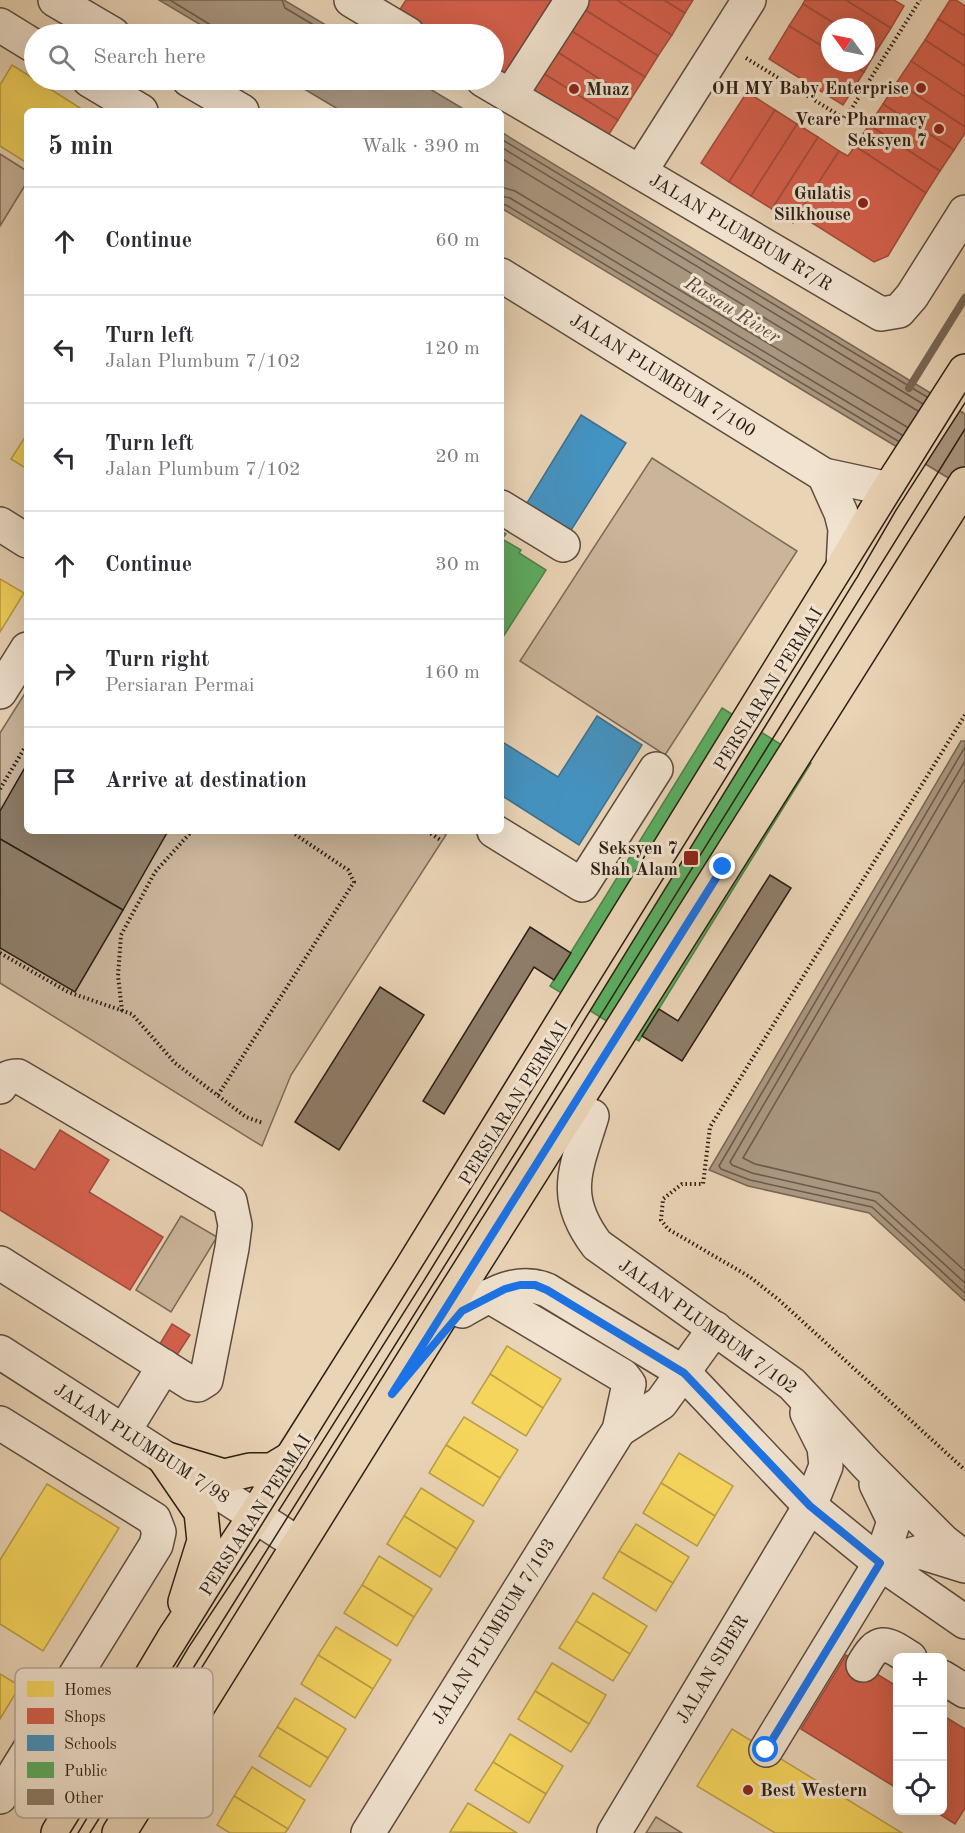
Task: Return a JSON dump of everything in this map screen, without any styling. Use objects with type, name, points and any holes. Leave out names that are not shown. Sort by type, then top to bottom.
[{"type":"main road","name":"PERSIARAN PERMAI","points":[[156,1668],[415,1263],[892,484],[962,375]]},
{"type":"main road","points":[[200,1668],[380,1380],[467,1303],[965,484]]},
{"type":"main road","points":[[213,1683],[392,1394],[467,1303],[592,1116],[872,673],[931,540]]},
{"type":"main road","points":[[164,1458],[225,1476],[250,1470],[272,1470],[292,1458]]},
{"type":"main road","points":[[164,1458],[201,1512],[204,1541],[174,1638]]},
{"type":"main road","name":"PERSIARAN PERMAI","points":[[58,1833],[67,1818]]},
{"type":"main road","points":[[119,1833],[128,1818]]},
{"type":"street","points":[[55,0],[96,24]]},
{"type":"street","points":[[510,96],[572,0]]},
{"type":"street","points":[[640,172],[749,0]]},
{"type":"street","points":[[364,3],[394,24]]},
{"type":"street","points":[[0,25],[24,40]]},
{"type":"street","points":[[106,90],[136,108]]},
{"type":"street","points":[[206,90],[237,108]]},
{"type":"street","name":"JALAN PLUMBUM R7/R","points":[[500,90],[881,314],[899,311],[912,296],[965,212]]},
{"type":"street","name":"JALAN PLUMBUM 7/100","points":[[504,277],[824,475]]},
{"type":"street","points":[[824,475],[892,484]]},
{"type":"street","points":[[824,475],[841,513],[845,529],[843,567]]},
{"type":"street","points":[[504,509],[563,545]]},
{"type":"street","points":[[0,524],[24,539]]},
{"type":"street","points":[[0,692],[24,654]]},
{"type":"street","points":[[499,834],[582,885],[656,769]]},
{"type":"street","points":[[0,1087],[5,1079],[18,1076],[230,1201],[235,1225],[206,1380],[198,1385],[192,1384],[0,1263]]},
{"type":"street","name":"JALAN PLUMBUM 7/102","points":[[592,1116],[577,1165],[574,1190],[577,1212],[585,1230],[597,1245],[792,1384],[867,1465],[943,1541],[965,1558]]},
{"type":"street","points":[[467,1303],[520,1285],[535,1285],[684,1373],[810,1506],[880,1563],[965,1622]]},
{"type":"street","points":[[467,1303],[623,1376],[629,1384],[619,1430]]},
{"type":"street","points":[[619,1430],[661,1403],[716,1328]]},
{"type":"street","name":"JALAN PLUMBUM 7/98","points":[[0,1352],[284,1534]]},
{"type":"street","points":[[124,1431],[164,1366]]},
{"type":"street","name":"JALAN SIBER","points":[[614,1833],[810,1506],[826,1466],[824,1447],[792,1384]]},
{"type":"street","points":[[0,1423],[154,1519],[159,1532],[156,1545],[80,1668]]},
{"type":"street","name":"JALAN PLUMBUM 7/103","points":[[368,1833],[619,1430]]},
{"type":"street","points":[[766,1750],[880,1563],[894,1521],[867,1465]]},
{"type":"street","points":[[880,1563],[920,1552],[965,1566]]},
{"type":"street","points":[[863,1665],[872,1649],[882,1644],[890,1645],[902,1653]]},
{"type":"street","points":[[0,1797],[15,1773]]},
{"type":"path","points":[[722,43],[845,120],[920,0]]},
{"type":"path","points":[[965,715],[710,1127],[703,1184],[682,1184],[663,1199],[661,1220],[668,1229],[750,1277],[779,1300],[965,1470]]},
{"type":"path","points":[[0,789],[24,749]]},
{"type":"path","points":[[122,1012],[118,976],[121,935],[155,872],[189,834]]},
{"type":"path","points":[[218,1095],[354,882],[348,870],[294,834]]},
{"type":"path","points":[[432,834],[442,841]]},
{"type":"path","points":[[0,953],[68,992],[132,1014],[175,1063],[246,1117],[263,1123]]},
{"type":"shaded area","points":[[0,154],[24,169],[24,187],[0,226]]},
{"type":"shaded area","points":[[652,458],[797,551],[665,755],[520,661]]},
{"type":"shaded area","points":[[24,695],[24,834],[446,835],[291,1075],[262,1146],[0,983],[0,733]]},
{"type":"shaded area","points":[[181,1216],[217,1237],[171,1312],[136,1290]]},
{"type":"shaded area","points":[[656,1817],[682,1833],[646,1833]]},
{"type":"water","points":[[159,0],[284,0],[324,24],[199,24]]},
{"type":"water","points":[[306,90],[432,90],[462,108],[336,108]]},
{"type":"water","name":"Rasau River","points":[[504,134],[965,414],[965,488],[504,210]]},
{"type":"water","points":[[961,741],[965,741],[965,1301],[869,1213],[748,1186],[709,1170]]},
{"type":"building: Homes","points":[[12,65],[24,73],[24,90],[52,90],[80,108],[24,108],[24,161],[0,146],[0,85]]},
{"type":"building: Homes","points":[[24,439],[24,467],[11,459]]},
{"type":"building: Homes","points":[[0,579],[24,593],[0,632]]},
{"type":"building: Homes","points":[[507,1346],[561,1379],[543,1408],[490,1374]]},
{"type":"building: Homes","points":[[490,1374],[543,1408],[526,1436],[472,1403]]},
{"type":"building: Homes","points":[[464,1417],[518,1450],[500,1478],[446,1445]]},
{"type":"building: Homes","points":[[446,1445],[500,1478],[483,1506],[429,1473]]},
{"type":"building: Homes","points":[[679,1453],[733,1486],[715,1516],[661,1483]]},
{"type":"building: Homes","points":[[661,1483],[715,1516],[697,1546],[643,1513]]},
{"type":"building: Homes","points":[[47,1484],[119,1528],[43,1651],[0,1624],[0,1560]]},
{"type":"building: Homes","points":[[421,1488],[474,1521],[457,1549],[404,1516]]},
{"type":"building: Homes","points":[[404,1516],[457,1549],[440,1577],[387,1544]]},
{"type":"building: Homes","points":[[636,1524],[689,1557],[673,1583],[619,1551]]},
{"type":"building: Homes","points":[[619,1551],[673,1583],[656,1611],[603,1578]]},
{"type":"building: Homes","points":[[379,1556],[432,1589],[414,1617],[362,1585]]},
{"type":"building: Homes","points":[[362,1585],[414,1617],[397,1646],[344,1613]]},
{"type":"building: Homes","points":[[593,1593],[647,1626],[630,1654],[576,1621]]},
{"type":"building: Homes","points":[[576,1621],[630,1654],[613,1681],[559,1648]]},
{"type":"building: Homes","points":[[336,1627],[391,1660],[373,1689],[318,1655]]},
{"type":"building: Homes","points":[[318,1655],[373,1689],[355,1718],[301,1684]]},
{"type":"building: Homes","points":[[552,1663],[606,1695],[589,1724],[535,1691]]},
{"type":"building: Homes","points":[[0,1674],[15,1683],[15,1694],[0,1719]]},
{"type":"building: Homes","points":[[535,1691],[589,1724],[571,1752],[518,1719]]},
{"type":"building: Homes","points":[[295,1698],[346,1729],[328,1758],[277,1727]]},
{"type":"building: Homes","points":[[277,1727],[328,1758],[310,1787],[259,1756]]},
{"type":"building: Homes","points":[[732,1729],[902,1833],[775,1833],[697,1786]]},
{"type":"building: Homes","points":[[510,1734],[563,1766],[546,1794],[493,1762]]},
{"type":"building: Homes","points":[[493,1762],[546,1794],[529,1823],[475,1790]]},
{"type":"building: Homes","points":[[252,1767],[305,1800],[288,1829],[234,1796]]},
{"type":"building: Homes","points":[[234,1796],[288,1829],[285,1833],[230,1833],[217,1825]]},
{"type":"building: Homes","points":[[468,1803],[517,1833],[450,1832]]},
{"type":"building: Shops","points":[[406,0],[552,0],[504,76],[504,24],[414,24],[397,14]]},
{"type":"building: Shops","points":[[582,0],[617,0],[672,35],[658,56],[579,6]]},
{"type":"building: Shops","points":[[617,0],[664,0],[685,13],[672,35]]},
{"type":"building: Shops","points":[[664,0],[693,0],[685,13]]},
{"type":"building: Shops","points":[[805,0],[846,0],[875,18],[826,18],[803,4]]},
{"type":"building: Shops","points":[[846,0],[894,0],[904,6],[891,28]]},
{"type":"building: Shops","points":[[950,0],[956,0],[965,6],[965,36],[938,19]]},
{"type":"building: Shops","points":[[803,4],[826,18],[821,18],[821,46],[789,26]]},
{"type":"building: Shops","points":[[579,6],[658,56],[645,77],[565,27]]},
{"type":"building: Shops","points":[[875,18],[891,28],[877,50],[875,49]]},
{"type":"building: Shops","points":[[938,19],[965,36],[965,66],[925,40]]},
{"type":"building: Shops","points":[[789,26],[821,46],[821,72],[864,72],[843,105],[769,59]]},
{"type":"building: Shops","points":[[565,27],[645,77],[631,99],[551,48]]},
{"type":"building: Shops","points":[[925,40],[965,66],[965,97],[911,61]]},
{"type":"building: Shops","points":[[551,48],[631,99],[618,120],[538,70]]},
{"type":"building: Shops","points":[[911,61],[965,97],[965,127],[897,82]]},
{"type":"building: Shops","points":[[538,70],[618,120],[604,142],[525,92]]},
{"type":"building: Shops","points":[[897,82],[965,127],[965,133],[954,150],[883,104]]},
{"type":"building: Shops","points":[[747,92],[775,110],[729,182],[701,163]]},
{"type":"building: Shops","points":[[883,104],[954,150],[940,171],[869,125]]},
{"type":"building: Shops","points":[[775,110],[797,124],[751,196],[729,182]]},
{"type":"building: Shops","points":[[797,124],[818,137],[772,209],[751,196]]},
{"type":"building: Shops","points":[[869,125],[940,171],[926,193],[855,146]]},
{"type":"building: Shops","points":[[818,137],[839,151],[793,223],[772,209]]},
{"type":"building: Shops","name":"Gulatis Silkhouse","points":[[855,146],[926,193],[888,256],[874,262],[798,214],[839,151],[848,156]]},
{"type":"building: Shops","points":[[60,1130],[109,1160],[89,1192],[163,1237],[130,1290],[0,1210],[0,1149],[35,1170]]},
{"type":"building: Shops","points":[[172,1324],[190,1335],[175,1358],[158,1347]]},
{"type":"building: Shops","points":[[846,1655],[893,1684],[893,1786],[801,1729]]},
{"type":"building: Shops","points":[[947,1718],[965,1729],[965,1808],[955,1824],[941,1815],[947,1815]]},
{"type":"building: Schools","points":[[581,415],[626,443],[563,543],[519,516]]},
{"type":"building: Schools","points":[[597,716],[642,745],[579,845],[504,797],[504,743],[558,777]]},
{"type":"building: Public","points":[[504,540],[521,550],[519,553],[546,570],[504,635]]},
{"type":"building: Public","name":"Seksyen 7 Shah Alam","points":[[722,708],[811,763],[639,1041],[550,986]]},
{"type":"building: Other","points":[[24,769],[24,834],[166,834],[123,910],[0,839],[0,811]]},
{"type":"building: Other","points":[[0,839],[123,910],[75,992],[0,948]]},
{"type":"building: Other","points":[[770,875],[791,888],[682,1061],[642,1036],[659,1009],[678,1021]]},
{"type":"building: Other","points":[[530,927],[571,953],[554,980],[534,967],[444,1114],[423,1101]]},
{"type":"building: Other","points":[[380,987],[424,1015],[339,1150],[295,1122]]},
{"type":"waterway","points":[[909,388],[965,298]]},
{"type":"tram line","points":[[173,1668],[965,393]]},
{"type":"tram line","points":[[193,1668],[965,429]]},
{"type":"tram line","points":[[70,1833],[79,1818]]},
{"type":"tram line","points":[[90,1833],[99,1818]]},
{"type":"place","name":"OH MY Baby Enterprise","points":[[921,88]]},
{"type":"place","name":"Muaz","points":[[574,89]]},
{"type":"place","name":"Vcare Pharmacy Seksyen 7","points":[[939,129]]},
{"type":"place","name":"Gulatis Silkhouse","points":[[863,203]]},
{"type":"place","name":"Seksyen 7 Shah Alam","points":[[691,858]]},
{"type":"place","name":"Best Western","points":[[748,1790]]},
{"type":"route","points":[[723,867],[392,1394],[462,1311],[489,1296],[520,1285],[535,1285],[547,1290],[684,1373],[810,1506],[880,1563],[766,1750]]}]
